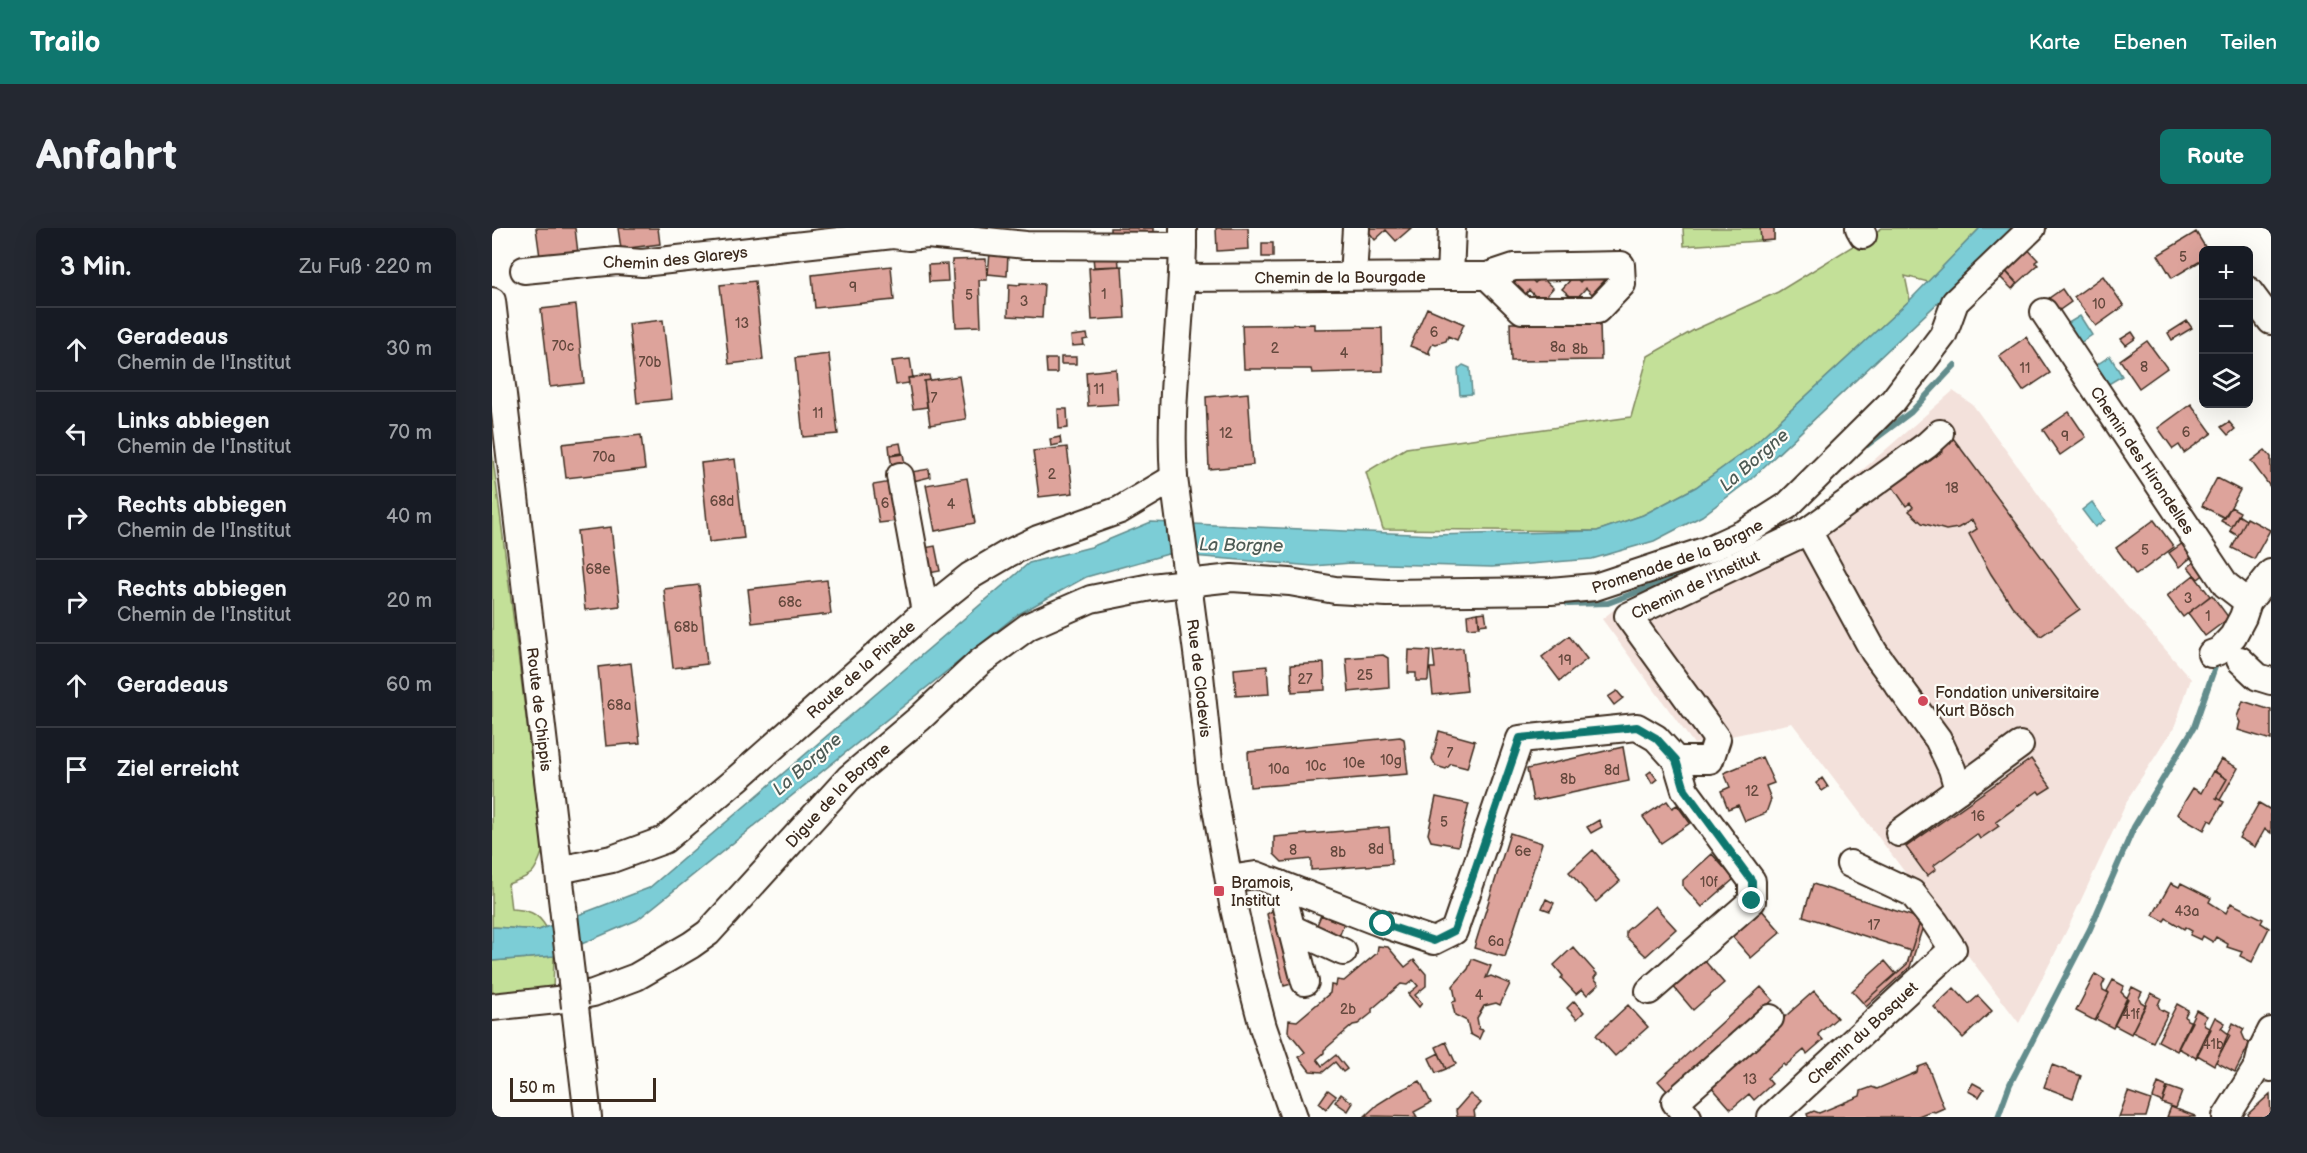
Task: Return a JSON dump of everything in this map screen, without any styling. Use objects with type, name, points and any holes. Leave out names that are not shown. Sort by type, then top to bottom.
[{"type":"street","points":[[1353,276],[1356,228]]},
{"type":"street","name":"Chemin de la Bourgade","points":[[1182,279],[1450,276],[1452,228]]},
{"type":"street","name":"Promenade de la Borgne","points":[[1187,580],[1232,578],[1290,582],[1335,590],[1387,594],[1551,591],[1595,587],[1707,550],[1746,532],[1796,498],[1893,401],[1943,335],[1955,302],[2032,228]]},
{"type":"street","name":"Chemin des Glareys","points":[[524,270],[616,261],[642,263],[893,235],[909,237],[927,235],[1026,245],[1183,237]]},
{"type":"street","name":"Rue de Clodevis","points":[[1183,237],[1172,408],[1174,478],[1200,675],[1210,780],[1248,970],[1266,1036],[1294,1117]]},
{"type":"street","points":[[1450,276],[1487,276]]},
{"type":"street","points":[[2253,297],[2271,321]]},
{"type":"street","name":"Route de Chippis","points":[[492,301],[588,1117]]},
{"type":"street","name":"Chemin des Hirondelles","points":[[2044,312],[2226,585],[2248,602]]},
{"type":"street","points":[[1808,531],[1927,445],[1940,433]]},
{"type":"street","points":[[1808,531],[1840,496],[1889,460]]},
{"type":"street","points":[[900,476],[925,612]]},
{"type":"street","name":"Route de la Pinède","points":[[559,870],[612,859],[664,840],[756,763],[925,612],[970,576],[1038,539],[1120,510],[1174,478]]},
{"type":"street","points":[[1808,531],[1874,652],[1938,739],[1958,790]]},
{"type":"street","name":"Chemin de l'Institut","points":[[1676,760],[1710,760],[1717,739],[1628,616],[1808,531]]},
{"type":"street","points":[[2211,654],[2218,651],[2233,636],[2248,602],[2271,573]]},
{"type":"street","name":"Digue de la Borgne","points":[[492,1007],[556,1000],[593,993],[636,977],[670,959],[708,933],[849,778],[920,718],[980,662],[1029,626],[1091,599],[1187,580]]},
{"type":"street","points":[[2240,660],[2258,677],[2271,681]]},
{"type":"street","points":[[1229,879],[1256,875],[1434,941],[1454,931],[1520,738],[1637,727],[1656,738],[1676,760],[1685,790],[1752,881],[1752,901],[1649,991]]},
{"type":"street","points":[[1899,833],[2020,746]]},
{"type":"street","name":"Chemin du Bosquet","points":[[1771,1117],[1953,950],[1935,922],[1911,893],[1850,864]]},
{"type":"street","points":[[1280,884],[1305,982]]},
{"type":"street","points":[[1292,928],[1343,952]]},
{"type":"street","points":[[1688,1117],[1675,1102],[1770,1018]]},
{"type":"street","points":[[2226,1117],[2264,1067],[2262,1048],[2271,1031]]},
{"type":"shaded area","name":"Fondation universitaire Kurt Bösch","points":[[1953,391],[1973,405],[2078,549],[2191,679],[2174,728],[2130,795],[2067,930],[2019,1023],[1792,723],[1694,744],[1602,619],[1616,608],[1646,602],[1797,527]]},
{"type":"green space","points":[[1683,228],[1774,228],[1774,240],[1684,246]]},
{"type":"green space","points":[[1882,228],[1980,228],[1928,282],[1905,276],[1910,300],[1751,447],[1696,487],[1643,515],[1597,531],[1383,529],[1366,472],[1406,448],[1631,417],[1648,356],[1694,330],[1778,292]]},
{"type":"green space","points":[[492,451],[543,850],[531,873],[508,884],[511,909],[527,911],[535,915],[546,927],[539,930],[492,927]]},
{"type":"green space","points":[[554,956],[553,993],[492,998],[492,961]]},
{"type":"water","name":"La Borgne","points":[[1980,228],[2017,228],[1751,479],[1702,516],[1654,541],[1592,559],[1492,567],[1351,563],[1313,566],[1168,554],[1086,577],[1017,615],[637,920],[554,956],[492,961],[492,927],[539,930],[649,888],[1029,563],[1091,547],[1151,522],[1434,535],[1597,531],[1643,515],[1696,487],[1751,447],[1910,300]]},
{"type":"water","points":[[2080,316],[2092,335],[2077,345],[2065,325]]},
{"type":"water","points":[[2110,356],[2122,376],[2107,385],[2095,366]]},
{"type":"water","points":[[1463,365],[1470,368],[1472,394],[1460,395],[1458,369]]},
{"type":"water","points":[[2092,502],[2105,520],[2095,527],[2082,510]]},
{"type":"building","points":[[536,228],[575,228],[578,253],[540,257]]},
{"type":"building","points":[[618,228],[658,228],[660,244],[621,249]]},
{"type":"building","points":[[1110,228],[1154,228],[1154,232],[1110,233]]},
{"type":"building","points":[[1216,228],[1248,228],[1249,249],[1217,251]]},
{"type":"building","points":[[1366,228],[1411,228],[1396,241],[1386,230],[1375,240]]},
{"type":"building","points":[[1760,228],[1774,228],[1774,240],[1761,241]]},
{"type":"building","points":[[2196,232],[2205,246],[2199,246],[2199,262],[2172,278],[2158,255]]},
{"type":"building","points":[[1262,243],[1273,243],[1273,257],[1262,257]]},
{"type":"building","points":[[2022,243],[2038,260],[2035,262],[2038,265],[2017,284],[2000,265]]},
{"type":"building","points":[[990,253],[1008,254],[1007,276],[988,274]]},
{"type":"building","points":[[1118,255],[1119,266],[1094,267],[1093,257]]},
{"type":"building","points":[[986,259],[987,280],[979,280],[981,326],[956,327],[952,260]]},
{"type":"building","points":[[947,264],[948,281],[929,282],[928,265]]},
{"type":"building","points":[[891,266],[894,300],[815,308],[812,275]]},
{"type":"building","points":[[1122,266],[1125,318],[1092,320],[1089,268]]},
{"type":"building","points":[[2003,268],[2017,283],[2012,289],[1997,274]]},
{"type":"building","points":[[1591,270],[1604,281],[1592,294],[1586,288],[1575,300],[1562,289],[1574,276],[1580,282]]},
{"type":"building","points":[[1523,271],[1535,283],[1541,277],[1553,288],[1541,302],[1529,290],[1524,296],[1511,284]]},
{"type":"building","points":[[2103,276],[2124,306],[2096,326],[2074,297]]},
{"type":"building","points":[[755,281],[763,360],[729,364],[720,285]]},
{"type":"building","points":[[1020,283],[1044,284],[1042,318],[1008,316],[1009,284],[1020,285]]},
{"type":"building","points":[[2062,289],[2071,302],[2054,314],[2045,301]]},
{"type":"building","points":[[576,305],[584,383],[550,387],[541,309]]},
{"type":"building","points":[[1427,308],[1464,324],[1457,340],[1448,336],[1446,341],[1433,343],[1430,354],[1410,346]]},
{"type":"building","points":[[663,320],[672,399],[637,403],[629,324]]},
{"type":"building","points":[[2187,321],[2192,328],[2172,340],[2168,333]]},
{"type":"building","points":[[1510,323],[1600,323],[1601,360],[1511,361]]},
{"type":"building","points":[[1314,324],[1314,329],[1382,328],[1383,371],[1312,373],[1311,369],[1244,369],[1242,325]]},
{"type":"building","points":[[2132,332],[2136,338],[2126,345],[2121,339]]},
{"type":"building","points":[[1087,334],[1088,339],[1083,340],[1084,345],[1072,346],[1071,336]]},
{"type":"building","points":[[2026,337],[2050,373],[2023,391],[1999,356]]},
{"type":"building","points":[[2147,341],[2167,368],[2139,388],[2120,360]]},
{"type":"building","points":[[829,354],[838,434],[803,437],[795,358]]},
{"type":"building","points":[[1061,357],[1076,357],[1076,364],[1061,364]]},
{"type":"building","points":[[910,359],[913,378],[908,378],[909,383],[896,385],[892,361]]},
{"type":"building","points":[[1046,359],[1057,359],[1057,373],[1047,373]]},
{"type":"building","points":[[1116,369],[1118,404],[1088,406],[1086,372]]},
{"type":"building","points":[[929,375],[930,380],[924,381],[927,407],[913,409],[908,378]]},
{"type":"building","points":[[959,376],[966,419],[930,425],[924,381]]},
{"type":"building","points":[[1248,393],[1253,465],[1209,469],[1206,397]]},
{"type":"building","points":[[2191,404],[2212,433],[2184,453],[2179,445],[2173,449],[2158,428]]},
{"type":"building","points":[[1058,409],[1067,409],[1068,428],[1059,429]]},
{"type":"building","points":[[2069,412],[2086,437],[2060,455],[2043,430]]},
{"type":"building","points":[[2229,422],[2235,429],[2228,435],[2221,427]]},
{"type":"building","points":[[641,435],[645,469],[566,478],[562,444]]},
{"type":"building","points":[[1060,437],[1061,444],[1051,446],[1050,439]]},
{"type":"building","points":[[1953,438],[2080,609],[2041,636],[2012,606],[1991,574],[1969,534],[1977,529],[1972,520],[1958,528],[1946,530],[1922,523],[1909,511],[1913,507],[1910,503],[1906,506],[1890,483],[1927,457],[1930,461],[1943,451],[1941,447]]},
{"type":"building","points":[[900,443],[902,453],[890,455],[889,445]]},
{"type":"building","points":[[1067,447],[1073,493],[1039,497],[1033,451]]},
{"type":"building","points":[[2265,450],[2271,457],[2271,488],[2251,461]]},
{"type":"building","points":[[903,454],[905,464],[892,466],[890,456]]},
{"type":"building","points":[[735,459],[744,538],[709,542],[701,463]]},
{"type":"building","points":[[929,469],[930,477],[913,481],[911,472]]},
{"type":"building","points":[[967,478],[975,523],[935,531],[926,485]]},
{"type":"building","points":[[2217,478],[2240,490],[2225,518],[2202,506]]},
{"type":"building","points":[[891,482],[897,521],[879,523],[873,485]]},
{"type":"building","points":[[2231,507],[2240,512],[2232,527],[2221,521]]},
{"type":"building","points":[[2238,515],[2246,520],[2238,536],[2230,531]]},
{"type":"building","points":[[2247,518],[2270,530],[2254,559],[2232,548]]},
{"type":"building","points":[[2154,520],[2174,547],[2136,575],[2116,548]]},
{"type":"building","points":[[611,527],[620,606],[585,610],[577,531]]},
{"type":"building","points":[[2183,543],[2193,556],[2179,567],[2169,553]]},
{"type":"building","points":[[935,546],[940,571],[924,574],[919,549]]},
{"type":"building","points":[[2201,557],[2210,570],[2198,579],[2188,567]]},
{"type":"building","points":[[2194,575],[2210,596],[2183,617],[2167,596]]},
{"type":"building","points":[[827,580],[831,614],[752,623],[748,589]]},
{"type":"building","points":[[699,585],[707,664],[673,668],[664,589]]},
{"type":"building","points":[[2212,595],[2229,618],[2205,636],[2188,613]]},
{"type":"building","points":[[1485,612],[1487,624],[1479,625],[1478,613]]},
{"type":"building","points":[[1478,613],[1480,627],[1468,628],[1467,615]]},
{"type":"building","points":[[1569,636],[1587,659],[1560,681],[1542,657]]},
{"type":"building","points":[[1463,648],[1467,691],[1433,695],[1430,668],[1435,668],[1433,651]]},
{"type":"building","points":[[1409,650],[1430,651],[1428,681],[1416,681],[1416,673],[1408,673]]},
{"type":"building","points":[[1383,655],[1388,658],[1389,688],[1349,692],[1346,658]]},
{"type":"building","points":[[631,663],[640,743],[606,746],[598,667]]},
{"type":"building","points":[[1324,663],[1325,690],[1292,692],[1291,665]]},
{"type":"building","points":[[1267,666],[1269,694],[1236,696],[1234,669]]},
{"type":"building","points":[[1617,691],[1623,698],[1614,705],[1608,697]]},
{"type":"building","points":[[2243,701],[2271,710],[2271,740],[2238,730],[2240,722],[2237,717]]},
{"type":"building","points":[[1439,731],[1475,741],[1467,768],[1451,764],[1446,769],[1436,766],[1432,759]]},
{"type":"building","points":[[1400,737],[1404,739],[1408,774],[1250,787],[1248,752]]},
{"type":"building","points":[[1623,747],[1629,781],[1533,801],[1527,769]]},
{"type":"building","points":[[1762,757],[1774,783],[1766,786],[1771,799],[1766,813],[1745,821],[1738,805],[1728,809],[1721,791],[1730,787],[1724,773]]},
{"type":"building","points":[[2031,759],[2051,787],[2040,794],[2038,791],[1996,822],[1999,826],[1980,839],[1977,834],[1933,866],[1936,869],[1927,876],[1906,847]]},
{"type":"building","points":[[2221,759],[2238,768],[2220,800],[2216,798],[2227,779],[2214,771]]},
{"type":"building","points":[[1651,771],[1657,779],[1652,783],[1647,774]]},
{"type":"building","points":[[2213,771],[2227,779],[2216,798],[2224,802],[2212,822],[2209,820],[2204,830],[2177,814],[2193,788],[2201,793]]},
{"type":"building","points":[[1822,778],[1828,787],[1822,791],[1816,783]]},
{"type":"building","points":[[1436,797],[1469,804],[1458,846],[1431,841],[1428,834]]},
{"type":"building","points":[[1667,801],[1672,808],[1677,805],[1690,823],[1661,843],[1643,817]]},
{"type":"building","points":[[2259,803],[2271,810],[2271,833],[2265,829],[2255,847],[2239,838]]},
{"type":"building","points":[[1599,820],[1602,827],[1591,833],[1587,827]]},
{"type":"building","points":[[1389,827],[1392,864],[1311,870],[1311,859],[1282,862],[1274,854],[1274,837]]},
{"type":"building","points":[[1510,833],[1542,843],[1505,957],[1474,948]]},
{"type":"building","points":[[1593,850],[1620,881],[1596,902],[1569,872]]},
{"type":"building","points":[[1712,854],[1734,879],[1702,907],[1683,886],[1683,880]]},
{"type":"building","points":[[2171,883],[2179,887],[2181,883],[2211,898],[2209,902],[2226,913],[2231,903],[2263,919],[2261,923],[2269,928],[2252,962],[2240,956],[2242,952],[2227,947],[2228,944],[2216,937],[2213,942],[2203,936],[2201,940],[2190,935],[2192,931],[2185,927],[2184,929],[2166,918],[2164,921],[2153,915]]},
{"type":"building","points":[[1813,884],[1921,919],[1911,951],[1803,916]]},
{"type":"building","points":[[1546,899],[1554,903],[1550,911],[1542,908]]},
{"type":"building","points":[[1655,906],[1676,929],[1646,956],[1626,937],[1626,931]]},
{"type":"building","points":[[1278,907],[1295,983],[1284,986],[1267,914]]},
{"type":"building","points":[[1760,908],[1781,932],[1751,958],[1731,935]]},
{"type":"building","points":[[1321,915],[1344,924],[1338,939],[1315,930]]},
{"type":"building","points":[[1921,919],[1925,920],[1910,967],[1866,1007],[1863,1003],[1907,964]]},
{"type":"building","points":[[1378,946],[1388,947],[1405,967],[1414,960],[1426,974],[1426,986],[1415,995],[1422,1003],[1419,1007],[1408,994],[1418,986],[1413,980],[1407,985],[1401,984],[1372,1009],[1372,1013],[1358,1024],[1353,1025],[1317,1059],[1322,1066],[1336,1055],[1347,1069],[1343,1072],[1335,1062],[1323,1072],[1310,1071],[1299,1057],[1305,1052],[1288,1031],[1289,1020],[1297,1021],[1330,993],[1331,985],[1336,986],[1337,980],[1344,981],[1377,953]]},
{"type":"building","points":[[1573,947],[1597,974],[1594,978],[1599,984],[1587,995],[1582,989],[1576,994],[1561,978],[1563,976],[1554,965]]},
{"type":"building","points":[[1472,959],[1491,966],[1486,978],[1491,976],[1510,984],[1500,1005],[1496,1003],[1484,1006],[1477,1018],[1479,1029],[1483,1030],[1479,1039],[1470,1034],[1467,1021],[1455,1015],[1452,1002],[1456,1001],[1453,986],[1468,969]]},
{"type":"building","points":[[1703,959],[1724,983],[1693,1010],[1672,985]]},
{"type":"building","points":[[1885,961],[1896,974],[1863,1003],[1852,991]]},
{"type":"building","points":[[2095,974],[2105,980],[2103,990],[2109,993],[2095,1021],[2076,1011]]},
{"type":"building","points":[[2113,980],[2124,986],[2121,992],[2128,999],[2113,1028],[2096,1019]]},
{"type":"building","points":[[1761,987],[1773,1000],[1669,1093],[1658,1081]]},
{"type":"building","points":[[2132,987],[2142,992],[2139,998],[2146,1005],[2131,1034],[2114,1025]]},
{"type":"building","points":[[1954,988],[1969,1004],[1978,996],[1992,1011],[1963,1038],[1934,1007]]},
{"type":"building","points":[[1814,991],[1837,1018],[1818,1034],[1823,1040],[1807,1054],[1804,1050],[1785,1066],[1783,1064],[1767,1078],[1772,1084],[1754,1100],[1749,1094],[1731,1109],[1709,1084]]},
{"type":"building","points":[[2151,993],[2161,998],[2158,1005],[2160,1009],[2168,1013],[2153,1042],[2132,1032]]},
{"type":"building","points":[[1574,1001],[1584,1012],[1577,1019],[1567,1008]]},
{"type":"building","points":[[2177,1004],[2188,1010],[2185,1016],[2192,1022],[2177,1051],[2158,1041]]},
{"type":"building","points":[[1628,1005],[1648,1027],[1615,1056],[1596,1035]]},
{"type":"building","points":[[2196,1010],[2207,1016],[2203,1022],[2211,1029],[2196,1058],[2178,1048]]},
{"type":"building","points":[[2215,1017],[2225,1023],[2221,1028],[2230,1035],[2214,1065],[2197,1055]]},
{"type":"building","points":[[2233,1023],[2244,1029],[2242,1033],[2245,1040],[2250,1043],[2235,1072],[2216,1062]]},
{"type":"building","points":[[1446,1042],[1456,1064],[1446,1069],[1436,1047]]},
{"type":"building","points":[[1439,1053],[1446,1069],[1436,1073],[1429,1058]]},
{"type":"building","points":[[1927,1064],[1944,1108],[1916,1117],[1808,1117],[1807,1114],[1814,1111],[1819,1113],[1860,1096],[1861,1091],[1872,1087],[1877,1089],[1917,1072],[1918,1067]]},
{"type":"building","points":[[2052,1065],[2081,1076],[2073,1098],[2044,1087]]},
{"type":"building","points":[[1420,1081],[1431,1103],[1414,1112],[1417,1117],[1365,1116],[1378,1104]]},
{"type":"building","points":[[1973,1083],[1984,1089],[1979,1097],[1968,1091]]},
{"type":"building","points":[[2158,1083],[2167,1087],[2162,1102],[2153,1098]]},
{"type":"building","points":[[2168,1087],[2182,1092],[2176,1108],[2162,1103]]},
{"type":"building","points":[[1328,1090],[1336,1096],[1326,1109],[1319,1103]]},
{"type":"building","points":[[2128,1092],[2151,1100],[2146,1117],[2119,1117]]},
{"type":"building","points":[[1341,1094],[1353,1103],[1348,1111],[1335,1102]]},
{"type":"building","points":[[1470,1094],[1481,1103],[1474,1111],[1475,1117],[1457,1117],[1456,1110]]},
{"type":"building","points":[[2270,1094],[2271,1117],[2249,1117],[2248,1114]]},
{"type":"building","points":[[2171,1107],[2195,1116],[2195,1117],[2167,1117]]},
{"type":"waterway","points":[[1867,445],[1911,412],[1955,365]]},
{"type":"waterway","points":[[1751,543],[1771,533],[1782,522]]},
{"type":"waterway","points":[[1721,558],[1742,548]]},
{"type":"waterway","points":[[1568,604],[1608,603],[1701,568]]},
{"type":"waterway","points":[[1998,1117],[2010,1084],[2090,929],[2134,827],[2194,727],[2216,664]]},
{"type":"place","name":"Fondation universitaire Kurt Bösch","points":[[1923,701]]},
{"type":"place","name":"Bramois, Institut","points":[[1219,891]]},
{"type":"route","points":[[1383,924],[1434,941],[1454,931],[1520,738],[1637,727],[1656,738],[1676,760],[1685,790],[1752,881],[1752,901]]}]
